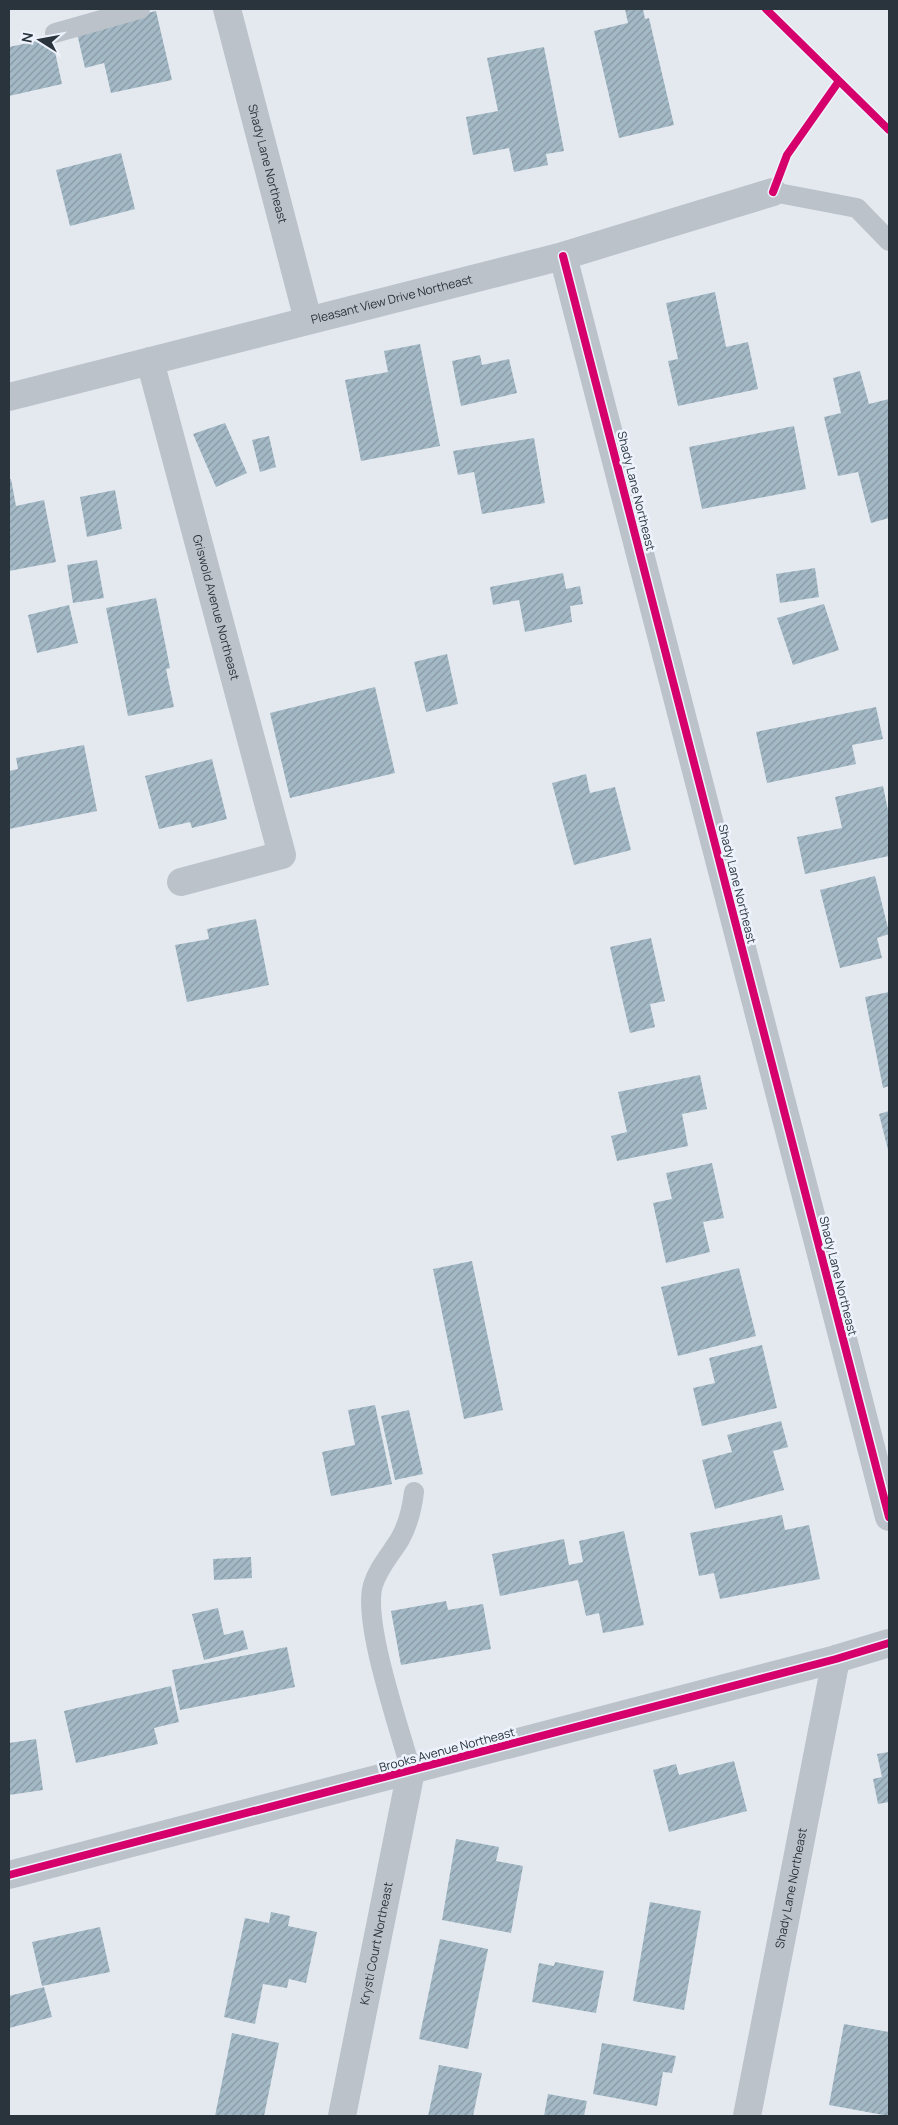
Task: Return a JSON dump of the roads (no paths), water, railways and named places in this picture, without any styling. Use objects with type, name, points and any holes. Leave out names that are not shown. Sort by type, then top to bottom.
[{"type":"street","name":"Shady Lane Northeast","points":[[227,9],[308,320]]},
{"type":"street","name":"Pleasant View Drive Northeast","points":[[9,397],[563,256],[773,192]]},
{"type":"street","name":"Shady Lane Northeast","points":[[563,256],[889,1517]]},
{"type":"street","name":"Griswold Avenue Northeast","points":[[150,361],[282,855],[181,882]]},
{"type":"street","name":"Brooks Avenue Northeast","points":[[9,1875],[836,1659],[889,1643]]},
{"type":"street","name":"Shady Lane Northeast","points":[[747,2116],[836,1659]]},
{"type":"street","name":"Krysti Court Northeast","points":[[342,2116],[411,1771]]},
{"type":"lane","points":[[55,33],[140,9]]},
{"type":"lane","points":[[773,192],[857,208],[889,240]]},
{"type":"lane","points":[[411,1771],[372,1630],[370,1602],[373,1585],[380,1570],[401,1537],[412,1508],[414,1492]]}]
